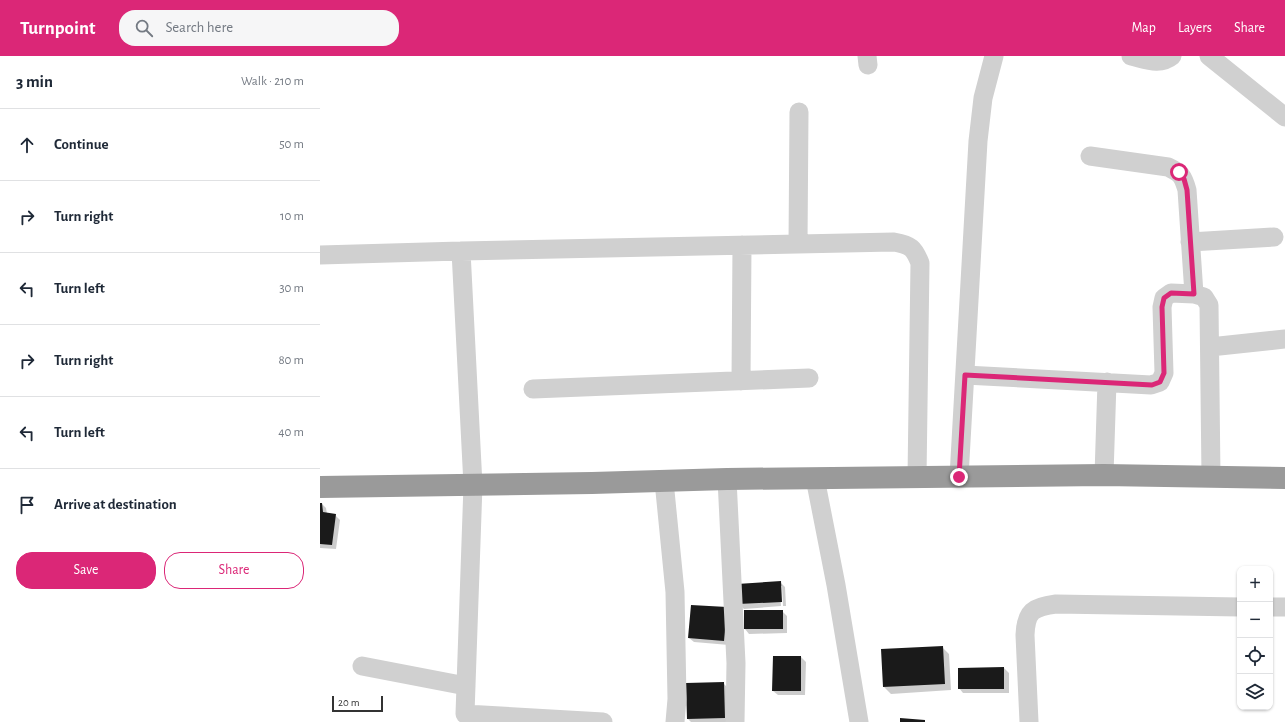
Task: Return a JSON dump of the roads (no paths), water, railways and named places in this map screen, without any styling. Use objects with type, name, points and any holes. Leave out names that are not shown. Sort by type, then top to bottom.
[{"type":"highway","points":[[320,487],[727,479],[1104,475],[1285,478]]},
{"type":"street","points":[[959,477],[978,141],[983,98],[994,56]]},
{"type":"street","points":[[1131,56],[1161,62],[1172,56]]},
{"type":"street","points":[[1208,56],[1285,117]]},
{"type":"street","points":[[798,244],[799,112]]},
{"type":"street","points":[[1090,156],[1168,167],[1179,172],[1184,179],[1187,190],[1194,294]]},
{"type":"street","points":[[1190,242],[1274,238]]},
{"type":"street","points":[[320,255],[894,242],[906,244],[915,251],[920,263],[917,477]]},
{"type":"street","points":[[741,381],[742,245]]},
{"type":"street","points":[[461,251],[473,485],[464,718],[603,722]]},
{"type":"street","points":[[965,375],[1152,385],[1160,382],[1164,373],[1162,307],[1164,298],[1171,293],[1194,294],[1204,297],[1209,305],[1211,477]]},
{"type":"street","points":[[1210,347],[1285,340]]},
{"type":"street","points":[[533,390],[810,378]]},
{"type":"street","points":[[1104,475],[1107,382]]},
{"type":"street","points":[[815,478],[836,584],[859,722]]},
{"type":"street","points":[[727,479],[736,663],[735,722]]},
{"type":"street","points":[[664,481],[675,592],[677,699],[675,722]]},
{"type":"street","points":[[1029,722],[1025,620],[1032,611],[1044,606],[1056,604],[1237,607]]},
{"type":"street","points":[[1273,607],[1285,607]]},
{"type":"street","points":[[362,666],[466,686]]}]
